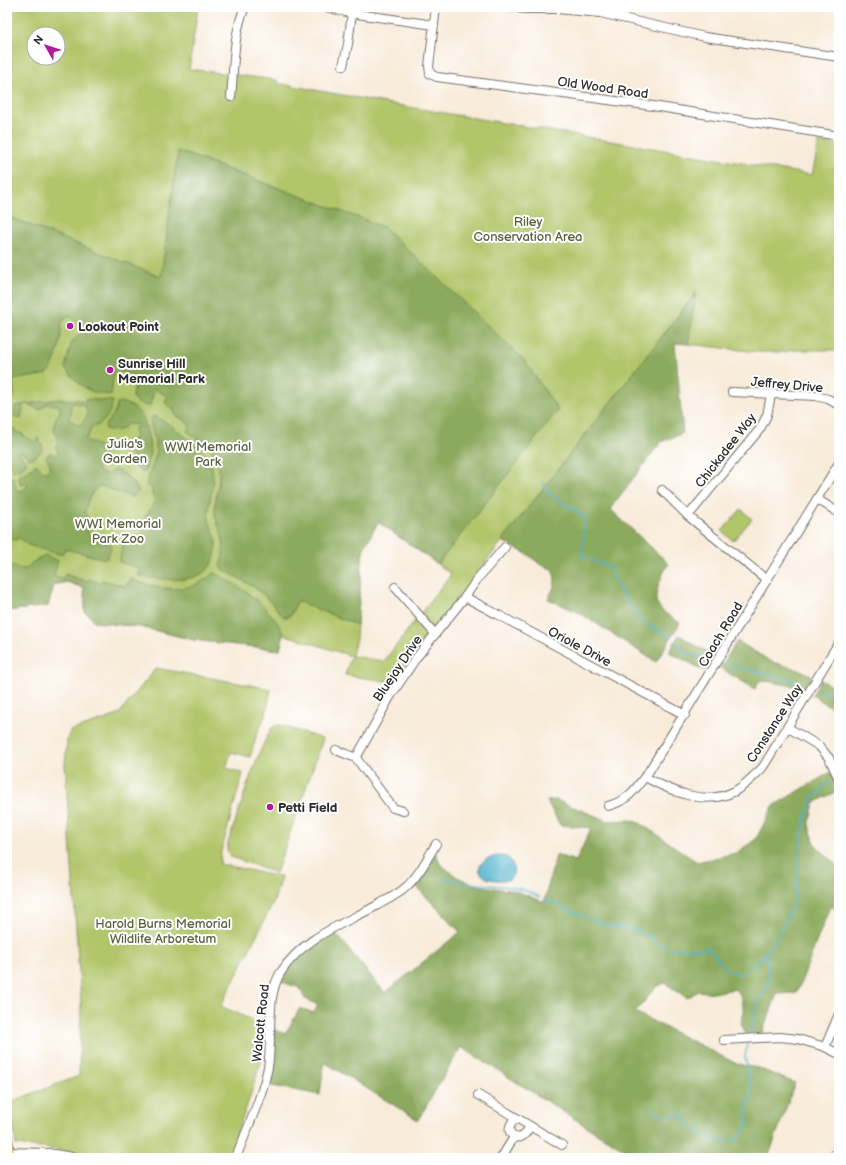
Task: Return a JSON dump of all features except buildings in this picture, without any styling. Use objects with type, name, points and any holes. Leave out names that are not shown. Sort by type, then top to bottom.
[{"type":"main road","points":[[7,1140],[9,1155]]},
{"type":"street","points":[[231,97],[236,41],[245,7]]},
{"type":"street","points":[[325,7],[352,13],[434,25]]},
{"type":"street","name":"Old Wood Road","points":[[436,7],[429,66],[430,74],[437,77],[653,106],[839,136]]},
{"type":"street","points":[[508,7],[600,13],[705,37],[839,57]]},
{"type":"street","points":[[614,16],[615,7]]},
{"type":"street","points":[[344,66],[352,13]]},
{"type":"street","name":"Jeffrey Drive","points":[[732,392],[816,396],[828,399],[839,405]]},
{"type":"street","name":"Chickadee Way","points":[[688,516],[760,429],[767,415],[771,394]]},
{"type":"street","name":"Coach Road","points":[[608,806],[620,803],[631,794],[645,777],[685,715],[839,463]]},
{"type":"street","points":[[662,490],[688,516],[767,580]]},
{"type":"street","points":[[817,499],[839,513]]},
{"type":"street","name":"Bluejay Drive","points":[[356,758],[390,697],[416,658],[465,597],[478,578],[506,547]]},
{"type":"street","points":[[395,587],[435,634]]},
{"type":"street","name":"Oriole Drive","points":[[465,597],[685,715]]},
{"type":"street","name":"Constance Way","points":[[645,777],[666,788],[701,798],[720,796],[734,791],[750,781],[763,767],[839,642]]},
{"type":"street","points":[[787,727],[818,746],[829,758],[839,779]]},
{"type":"street","points":[[336,750],[356,758],[393,808],[403,811]]},
{"type":"street","name":"Walcott Road","points":[[236,1158],[263,1087],[268,1065],[272,997],[281,971],[304,946],[320,934],[388,900],[404,889],[416,876],[436,844]]},
{"type":"street","points":[[825,1047],[839,1014]]},
{"type":"street","points":[[724,1040],[780,1037],[798,1039],[825,1047],[839,1054]]},
{"type":"street","points":[[478,1095],[562,1145]]},
{"type":"street","points":[[515,1117],[509,1127],[510,1134],[514,1137],[522,1137],[530,1126]]},
{"type":"street","points":[[501,1158],[514,1137]]},
{"type":"street","points":[[9,1155],[48,1154],[79,1158]]},
{"type":"green space","points":[[7,7],[198,7],[189,69],[277,80],[277,83],[391,104],[812,175],[819,142],[839,145],[839,352],[836,350],[788,350],[787,352],[758,352],[688,344],[695,294],[392,682],[345,675],[351,656],[283,634],[280,650],[194,640],[141,627],[95,622],[85,612],[84,588],[67,582],[54,585],[48,606],[7,611]],"holes":[[[378,522],[451,574],[384,661],[352,656],[356,638],[363,550]]]},
{"type":"green space","name":"WWI Memorial Park","points":[[178,151],[384,227],[524,360],[558,410],[438,564],[378,522],[363,550],[357,625],[297,601],[291,615],[284,617],[264,595],[254,587],[221,568],[223,541],[215,517],[215,501],[219,471],[214,453],[187,431],[190,426],[184,420],[175,415],[173,409],[165,403],[167,396],[155,389],[150,405],[148,406],[137,402],[134,399],[133,393],[139,378],[138,376],[114,371],[111,395],[85,388],[75,380],[65,368],[71,344],[80,333],[78,323],[73,318],[67,316],[61,324],[61,337],[51,369],[47,374],[13,380],[14,397],[7,401],[7,216],[161,277]]},
{"type":"green space","points":[[696,293],[688,344],[675,343],[683,433],[661,442],[610,509],[669,564],[661,578],[656,598],[659,608],[680,623],[656,662],[580,613],[548,599],[555,581],[552,569],[541,565],[527,554],[502,541]]},
{"type":"green space","points":[[59,399],[82,400],[81,405],[75,403],[71,405],[71,413],[69,417],[70,420],[79,425],[85,420],[87,415],[86,407],[83,406],[85,399],[113,401],[107,417],[97,426],[92,427],[85,439],[98,445],[103,450],[104,457],[97,468],[101,473],[110,473],[116,470],[127,476],[138,489],[138,492],[131,497],[101,486],[92,493],[90,497],[85,513],[90,524],[88,534],[92,538],[112,545],[107,558],[104,559],[66,549],[62,554],[59,554],[28,545],[20,538],[15,540],[7,538],[7,492],[9,478],[14,478],[16,489],[18,491],[23,490],[28,486],[27,484],[21,485],[18,476],[36,464],[43,472],[46,472],[50,469],[50,464],[46,457],[51,453],[55,456],[58,452],[55,447],[59,443],[54,430],[55,420],[60,412],[60,407],[57,405],[47,404],[41,409],[37,409],[27,404]]},
{"type":"green space","points":[[121,402],[130,405],[137,410],[142,416],[146,425],[127,424],[123,428],[117,430],[105,429],[106,423],[114,414],[117,403]]},
{"type":"green space","points":[[26,404],[23,405],[21,419],[14,416],[15,406]]},
{"type":"green space","points":[[155,416],[176,429],[202,451],[209,459],[212,467],[213,483],[209,514],[216,539],[215,557],[209,567],[201,574],[190,578],[178,580],[139,576],[140,569],[119,562],[123,545],[126,543],[133,543],[136,541],[138,535],[141,535],[144,527],[141,526],[142,522],[155,499],[152,496],[152,488],[146,485],[157,451],[150,421],[152,417]]},
{"type":"green space","points":[[7,424],[34,442],[38,438],[43,447],[34,458],[29,459],[21,451],[19,452],[19,454],[27,462],[23,467],[16,470],[12,470],[9,458],[7,459],[7,446],[10,444],[9,442],[7,443]]},
{"type":"green space","points":[[135,427],[146,427],[149,440],[150,454],[145,472],[143,473],[135,466],[129,448],[124,445],[130,440],[136,439]]},
{"type":"green space","points":[[741,509],[752,519],[733,541],[722,531]]},
{"type":"green space","points":[[45,555],[58,561],[54,576],[64,578],[65,574],[85,581],[90,579],[100,583],[102,580],[125,586],[131,579],[156,587],[174,589],[182,588],[199,583],[215,573],[247,592],[274,618],[283,633],[280,650],[194,640],[141,627],[95,622],[85,612],[84,588],[67,582],[54,585],[48,606],[7,611],[7,564],[27,569],[32,563]]},
{"type":"green space","points":[[679,635],[714,656],[705,671],[669,652]]},
{"type":"green space","points":[[737,641],[772,662],[803,671],[812,676],[805,688],[760,680],[755,689],[720,668]]},
{"type":"green space","name":"Harold Burns Memorial Wildlife Arboretum","points":[[156,668],[271,689],[266,714],[257,734],[250,757],[231,752],[226,768],[243,773],[221,852],[220,864],[281,877],[274,901],[221,1006],[265,1026],[260,1064],[246,1109],[227,1158],[93,1158],[74,1152],[16,1145],[10,1102],[79,1076],[81,1003],[65,765],[67,740],[70,731],[118,715]]},
{"type":"green space","points":[[821,680],[839,691],[839,712],[812,695]]},
{"type":"green space","name":"Petti Field","points":[[280,725],[323,739],[276,873],[234,858],[229,855],[227,849],[259,754],[272,727]]},
{"type":"green space","points":[[831,772],[839,790],[814,803],[809,825],[815,844],[839,868],[839,909],[830,906],[797,993],[777,994],[762,1033],[746,1034],[743,1030],[741,1023],[743,1006],[740,994],[734,989],[714,993],[698,991],[687,998],[665,983],[656,987],[635,1012],[737,1064],[758,1068],[795,1083],[768,1158],[640,1158],[603,1137],[461,1047],[418,1120],[324,1062],[320,1095],[267,1085],[272,1028],[285,1034],[300,1008],[314,1013],[318,1005],[305,999],[300,988],[279,981],[279,978],[304,950],[333,930],[385,993],[460,932],[414,884],[436,853],[440,864],[457,877],[478,886],[516,891],[544,902],[556,855],[576,861],[591,828],[560,825],[547,801],[556,800],[608,821],[630,820],[640,823],[697,862],[736,853],[756,839],[773,806]]},
{"type":"water","points":[[496,856],[507,857],[512,863],[514,869],[511,878],[508,880],[493,880],[482,875],[480,871],[482,863]]},
{"type":"waterway","points":[[542,481],[548,493],[585,517],[582,557],[609,566],[619,589],[642,623],[671,636]]},
{"type":"waterway","points":[[676,642],[683,653],[711,659]]},
{"type":"waterway","points":[[726,664],[802,683]]},
{"type":"waterway","points":[[818,690],[839,698]]},
{"type":"waterway","points":[[545,899],[602,923],[637,929],[642,934],[650,936],[655,942],[664,948],[703,949],[708,947],[729,971],[742,974],[771,948],[794,904],[801,841],[806,816],[813,801],[812,796],[820,794],[825,784],[831,784]]},
{"type":"waterway","points":[[442,878],[466,883],[514,888],[539,897]]},
{"type":"waterway","points":[[749,1035],[758,1000],[768,987],[769,974],[765,953]]},
{"type":"waterway","points":[[652,1109],[665,1116],[678,1114],[683,1115],[686,1121],[696,1129],[700,1135],[720,1141],[736,1140],[747,1126],[747,1109],[751,1097],[751,1088],[745,1057],[747,1044]]},
{"type":"place","name":"Lookout Point","points":[[70,326]]},
{"type":"place","name":"Sunrise Hill Memorial Park","points":[[110,370]]},
{"type":"place","name":"Petti Field","points":[[270,807]]},
{"type":"park label","name":"Riley Conservation Area","points":[[528,228]]},
{"type":"park label","name":"Julia's Garden","points":[[125,450]]},
{"type":"park label","name":"WWI Memorial Park Zoo","points":[[118,530]]}]
